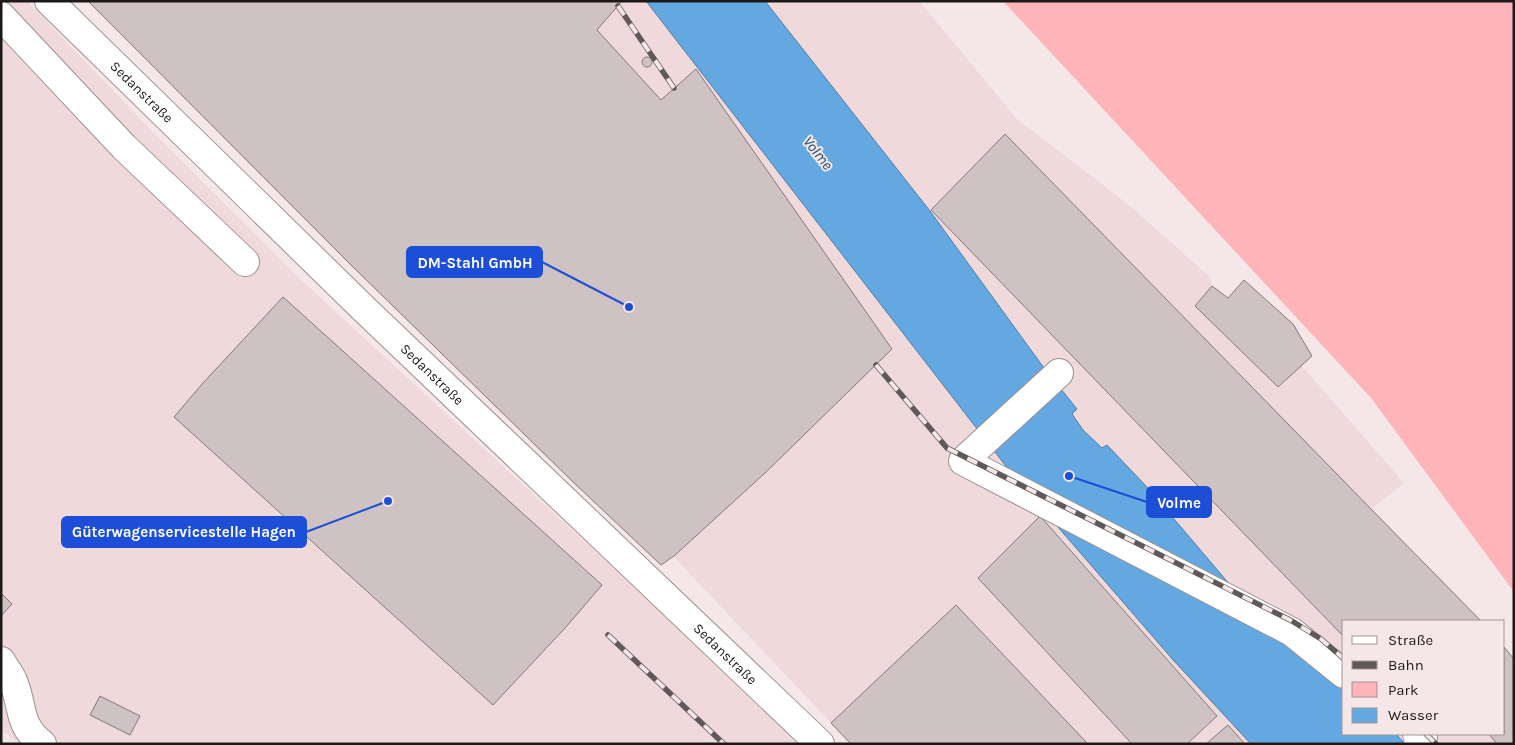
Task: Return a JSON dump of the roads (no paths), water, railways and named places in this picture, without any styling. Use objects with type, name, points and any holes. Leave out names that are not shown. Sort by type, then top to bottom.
[{"type":"street","name":"Sedanstraße","points":[[49,1],[370,315],[820,744]]},
{"type":"street","points":[[1,16],[124,147],[244,262]]},
{"type":"street","points":[[1059,373],[963,460],[1292,632],[1342,672]]},
{"type":"street","points":[[1,661],[14,682],[26,727],[42,744]]},
{"type":"street","points":[[1418,735],[1423,738],[1418,744]]},
{"type":"water","points":[[646,1],[765,1],[930,211],[1044,368],[1077,409],[1072,414],[1083,430],[1102,448],[1107,445],[1146,486],[1259,619],[1342,684],[1342,735],[1397,735],[1405,744],[1251,744],[1174,661],[1012,474]]},
{"type":"railway","points":[[618,6],[674,88]]},
{"type":"railway","points":[[876,365],[947,448],[1292,621],[1321,639],[1342,657]]},
{"type":"railway","points":[[608,635],[724,744]]},
{"type":"railway","points":[[1427,735],[1436,744]]},
{"type":"place","name":"DM-Stahl GmbH","points":[[629,307]]},
{"type":"place","name":"Volme","points":[[1069,476]]},
{"type":"place","name":"Güterwagenservicestelle Hagen","points":[[388,501]]}]
